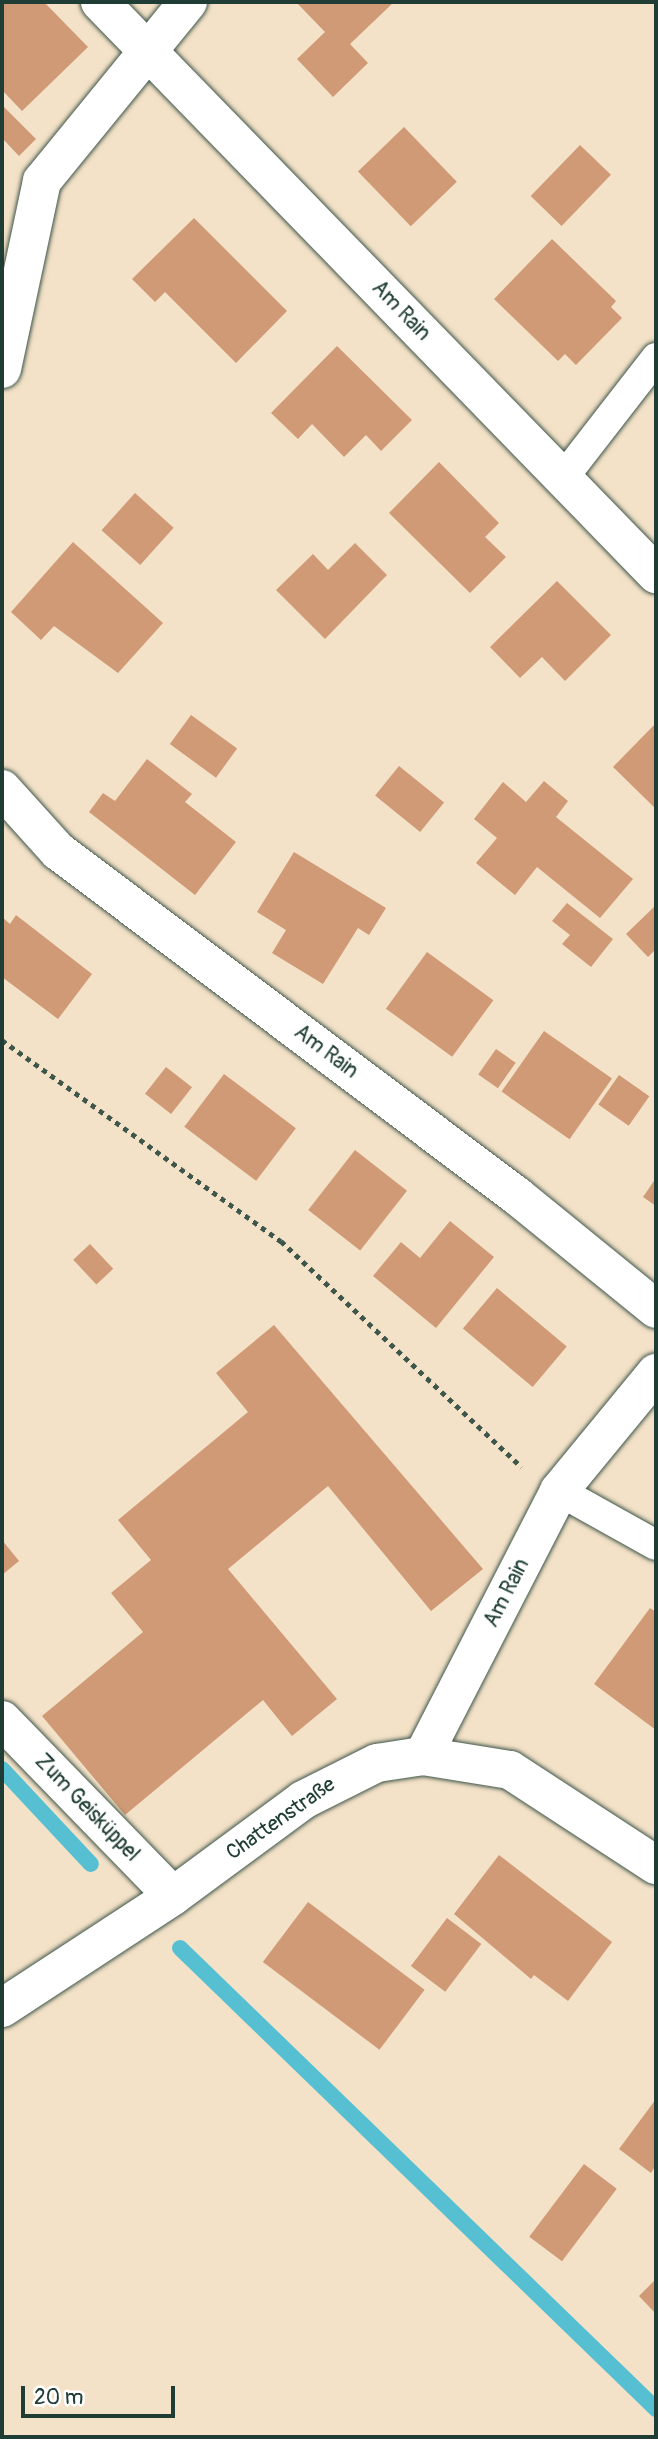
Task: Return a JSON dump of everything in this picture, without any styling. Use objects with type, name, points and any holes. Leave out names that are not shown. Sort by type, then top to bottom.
[{"type":"street","name":"Am Rain","points":[[100,2],[656,574]]},
{"type":"street","points":[[2,369],[42,181],[145,49],[188,2]]},
{"type":"street","name":"Am Rain","points":[[2,789],[58,851],[517,1196],[656,1310]]},
{"type":"street","name":"Am Rain","points":[[423,1756],[559,1491],[656,1373]]},
{"type":"street","name":"Zum Geisküppel","points":[[2,1720],[173,1896]]},
{"type":"street","name":"Chattenstraße","points":[[2,2008],[173,1896],[337,1779],[423,1756],[510,1770],[656,1865]]},
{"type":"lane","points":[[563,478],[656,358]]},
{"type":"lane","points":[[559,1491],[656,1545]]},
{"type":"path","points":[[2,1040],[281,1241],[507,1457],[559,1491]]},
{"type":"building","points":[[2,2],[44,2],[88,47],[22,111],[2,90]]},
{"type":"building","points":[[296,2],[394,2],[350,44],[368,63],[333,97],[297,59],[325,32]]},
{"type":"building","points":[[3,106],[36,139],[19,156],[2,138]]},
{"type":"building","points":[[404,127],[457,182],[411,226],[358,171]]},
{"type":"building","points":[[580,145],[611,175],[562,226],[531,196]]},
{"type":"building","points":[[194,218],[287,311],[236,363],[165,292],[155,302],[132,279]]},
{"type":"building","points":[[552,239],[616,301],[611,307],[622,318],[576,365],[565,354],[558,361],[494,299]]},
{"type":"building","points":[[337,346],[412,420],[381,451],[366,435],[344,457],[312,424],[298,439],[271,413]]},
{"type":"building","points":[[439,462],[499,523],[485,537],[506,557],[470,593],[389,513]]},
{"type":"building","points":[[135,493],[174,528],[140,565],[102,530]]},
{"type":"building","points":[[73,542],[163,623],[118,673],[54,626],[41,640],[11,612]]},
{"type":"building","points":[[355,543],[387,575],[325,639],[276,590],[313,554],[328,570]]},
{"type":"building","points":[[557,581],[611,635],[565,681],[542,657],[520,678],[490,647]]},
{"type":"building","points":[[191,715],[237,749],[216,778],[170,744]]},
{"type":"building","points":[[656,723],[656,809],[613,767]]},
{"type":"building","points":[[147,759],[192,794],[185,802],[236,842],[195,895],[89,812],[103,793],[115,801]]},
{"type":"building","points":[[399,766],[444,803],[420,832],[375,796]]},
{"type":"building","points":[[544,781],[568,801],[556,817],[633,879],[600,918],[537,867],[515,895],[476,863],[497,838],[474,819],[503,782],[526,802]]},
{"type":"building","points":[[294,852],[386,908],[369,935],[358,928],[323,984],[272,953],[286,930],[257,912]]},
{"type":"building","points":[[567,903],[613,939],[591,967],[562,944],[570,935],[552,921]]},
{"type":"building","points":[[655,906],[656,949],[648,957],[626,934]]},
{"type":"building","points":[[16,915],[92,974],[58,1019],[2,977],[2,917],[10,924]]},
{"type":"building","points":[[427,952],[493,1000],[452,1057],[386,1009]]},
{"type":"building","points":[[544,1031],[612,1079],[570,1139],[502,1092]]},
{"type":"building","points":[[496,1049],[516,1063],[498,1088],[478,1074]]},
{"type":"building","points":[[166,1067],[192,1087],[171,1114],[145,1094]]},
{"type":"building","points":[[224,1074],[296,1128],[256,1181],[184,1127]]},
{"type":"building","points":[[619,1075],[649,1096],[629,1126],[598,1104]]},
{"type":"building","points":[[355,1150],[407,1191],[360,1251],[308,1210]]},
{"type":"building","points":[[656,1178],[656,1206],[643,1197]]},
{"type":"building","points":[[450,1221],[494,1257],[436,1328],[373,1276],[401,1242],[420,1258]]},
{"type":"building","points":[[90,1244],[113,1269],[96,1285],[73,1260]]},
{"type":"building","points":[[497,1288],[567,1346],[533,1387],[463,1329]]},
{"type":"building","points":[[274,1325],[483,1569],[431,1611],[328,1486],[228,1569],[337,1699],[292,1736],[263,1700],[125,1815],[42,1716],[143,1632],[111,1593],[151,1560],[118,1520],[248,1412],[216,1373]]},
{"type":"building","points":[[2,1540],[19,1561],[2,1575]]},
{"type":"building","points":[[650,1608],[656,1612],[656,1730],[594,1684]]},
{"type":"building","points":[[499,1855],[612,1942],[568,2001],[534,1975],[531,1979],[454,1914]]},
{"type":"building","points":[[308,1902],[425,1990],[379,2050],[263,1962]]},
{"type":"building","points":[[447,1918],[481,1944],[445,1992],[411,1966]]},
{"type":"building","points":[[656,2099],[656,2165],[651,2173],[619,2149]]},
{"type":"building","points":[[584,2164],[617,2189],[562,2261],[529,2237]]},
{"type":"building","points":[[656,2279],[656,2314],[639,2296]]},
{"type":"waterway","points":[[2,1769],[91,1864]]},
{"type":"waterway","points":[[180,1948],[656,2409]]}]
